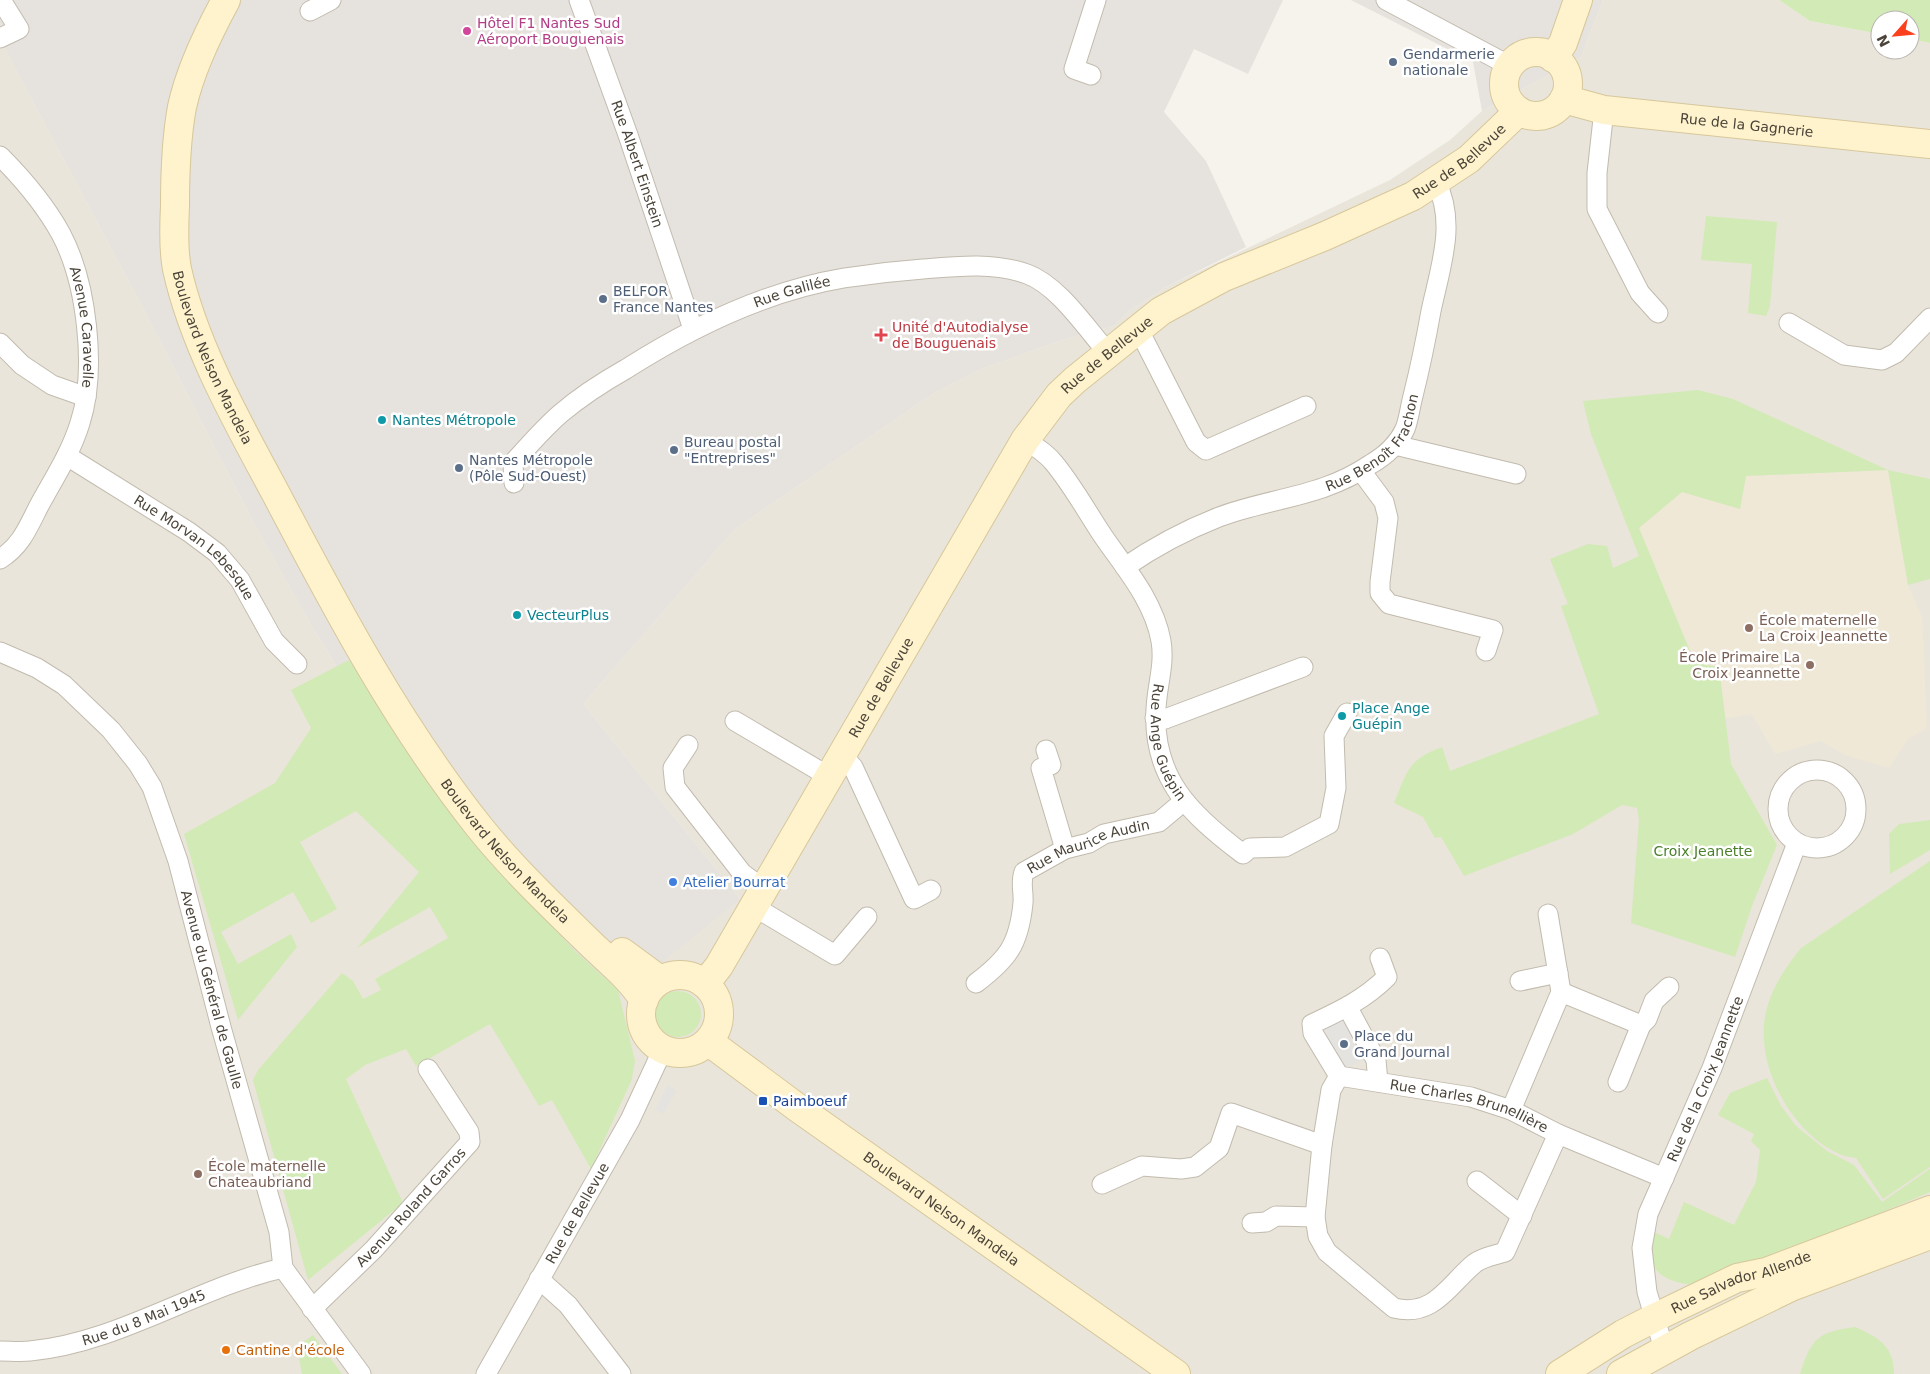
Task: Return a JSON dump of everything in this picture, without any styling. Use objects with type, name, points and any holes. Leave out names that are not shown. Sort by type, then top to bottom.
[{"type":"street","points":[[0,0],[20,29],[0,38]]},
{"type":"street","name":"Boulevard Nelson Mandela","points":[[226,0],[198,58],[182,107],[175,171],[174,232],[177,267],[194,327],[253,451],[342,621],[385,687],[399,717],[486,834],[561,914],[634,984],[652,990]]},
{"type":"street","points":[[310,11],[331,0]]},
{"type":"street","name":"Rue Albert Einstein","points":[[579,0],[628,135],[693,329]]},
{"type":"street","points":[[1091,76],[1074,69],[1096,0]]},
{"type":"street","points":[[1386,0],[1510,66]]},
{"type":"street","points":[[1553,58],[1563,43],[1578,0]]},
{"type":"street","points":[[1531,53],[1543,53],[1553,58],[1565,72],[1567,90],[1564,99],[1560,105],[1548,114],[1533,116],[1519,111],[1508,98],[1505,90],[1506,74],[1510,66],[1519,57],[1531,53]]},
{"type":"street","name":"Rue de la Gagnerie","points":[[1564,99],[1604,110],[1930,144]]},
{"type":"street","points":[[1604,110],[1597,173],[1597,209],[1640,293],[1658,313]]},
{"type":"street","name":"Rue de Bellevue","points":[[705,984],[719,966],[834,765],[887,679],[1025,440],[1059,395],[1135,330],[1161,311],[1224,276],[1370,216],[1436,182],[1469,159],[1519,111]]},
{"type":"street","name":"Avenue Caravelle","points":[[0,156],[42,204],[61,235],[77,275],[88,351],[86,397],[80,423],[67,456],[36,510],[26,535],[0,559]]},
{"type":"street","name":"Rue Benoît Frachon","points":[[1126,567],[1145,553],[1220,517],[1317,492],[1361,471],[1395,445],[1404,429],[1421,360],[1447,233],[1447,210],[1444,196],[1436,182]]},
{"type":"street","name":"Rue Galilée","points":[[514,483],[514,463],[539,433],[562,412],[604,382],[693,329],[801,288],[843,278],[950,267],[1006,268],[1030,275],[1049,288],[1108,353]]},
{"type":"street","points":[[1789,323],[1844,355],[1882,360],[1896,352],[1930,318]]},
{"type":"street","points":[[1135,330],[1144,342],[1196,442],[1206,450],[1306,406]]},
{"type":"street","points":[[0,344],[22,364],[52,385],[86,397]]},
{"type":"street","name":"Rue Ange Guépin","points":[[1025,440],[1053,462],[1126,567],[1153,615],[1161,640],[1162,676],[1157,694],[1156,718],[1158,750],[1166,774],[1184,801],[1208,828],[1243,854],[1250,848],[1286,847],[1329,824],[1336,788],[1334,736],[1347,713]]},
{"type":"street","points":[[1395,445],[1516,474]]},
{"type":"street","name":"Rue Morvan Lebesque","points":[[67,456],[189,532],[217,553],[240,580],[274,641],[297,664]]},
{"type":"street","points":[[1361,471],[1384,502],[1388,518],[1380,593],[1389,604],[1492,630],[1486,651]]},
{"type":"street","name":"Avenue du Général de Gaulle","points":[[0,652],[37,668],[64,685],[111,730],[138,764],[152,787],[178,861],[279,1232],[284,1268],[361,1374]]},
{"type":"street","points":[[1156,718],[1166,719],[1303,667]]},
{"type":"street","points":[[735,721],[834,765],[853,767],[914,899],[931,890]]},
{"type":"street","points":[[688,745],[673,768],[675,787],[742,873],[758,898],[835,955],[867,918]]},
{"type":"street","points":[[1046,750],[1051,765],[1041,768],[1065,849]]},
{"type":"street","points":[[1823,770],[1834,774],[1846,783],[1854,796],[1856,807],[1852,827],[1846,836],[1828,847],[1812,848],[1797,844],[1786,834],[1779,820],[1778,806],[1780,794],[1790,781],[1803,772],[1823,770]]},
{"type":"street","name":"Rue Maurice Audin","points":[[976,983],[999,966],[1012,949],[1024,901],[1021,880],[1024,872],[1065,849],[1089,843],[1104,834],[1159,822],[1184,801]]},
{"type":"street","name":"Rue de la Croix Jeannette","points":[[1664,1349],[1647,1292],[1642,1248],[1648,1214],[1712,1068],[1797,844]]},
{"type":"street","points":[[1512,1110],[1561,992],[1548,914]]},
{"type":"street","points":[[1339,1076],[1313,1033],[1312,1024],[1348,1008],[1377,987],[1387,977],[1380,958]]},
{"type":"street","points":[[1520,981],[1558,973]]},
{"type":"street","points":[[680,975],[693,978],[705,984],[716,998],[719,1017],[717,1029],[709,1042],[684,1053],[663,1049],[653,1043],[644,1028],[641,1011],[652,990],[680,975]]},
{"type":"street","points":[[1618,1082],[1641,1025],[1647,1019],[1654,1001],[1670,987]]},
{"type":"street","points":[[1561,992],[1641,1025]]},
{"type":"street","name":"Rue Charles Brunellière","points":[[1348,1008],[1376,1060],[1378,1082]]},
{"type":"street","name":"Boulevard Nelson Mandela","points":[[709,1042],[806,1114],[1176,1374]]},
{"type":"street","name":"Rue de Bellevue","points":[[486,1374],[630,1120],[663,1049]]},
{"type":"street","name":"Avenue Roland Garros","points":[[312,1309],[374,1249],[470,1142],[469,1132],[428,1069]]},
{"type":"street","name":"Rue Charles Brunellière","points":[[1558,1134],[1505,1252],[1477,1261],[1440,1298],[1420,1308],[1407,1311],[1394,1308],[1327,1252],[1321,1244],[1315,1217],[1322,1145],[1331,1090],[1339,1076],[1471,1097],[1512,1110],[1558,1134],[1664,1178]]},
{"type":"street","points":[[1109,1181],[1142,1166],[1195,1167],[1218,1148],[1231,1113],[1322,1145]]},
{"type":"street","points":[[1477,1181],[1522,1216]]},
{"type":"street","name":"Rue Salvador Allende","points":[[1560,1374],[1622,1334],[1737,1278],[1766,1272],[1930,1210]]},
{"type":"street","points":[[1252,1223],[1266,1222],[1276,1216],[1315,1217]]},
{"type":"street","name":"Rue Salvador Allende","points":[[1621,1374],[1664,1349],[1791,1287],[1930,1235]]},
{"type":"street","name":"Rue du 8 Mai 1945","points":[[0,1351],[29,1351],[53,1347],[109,1332],[253,1275],[284,1268]]},
{"type":"street","points":[[540,1279],[568,1305],[621,1374]]},
{"type":"shaded area","points":[[0,0],[1283,0],[1248,74],[1194,49],[1164,112],[1206,161],[1246,247],[1164,288],[1130,310],[1113,326],[1059,341],[981,369],[934,393],[735,529],[583,704],[740,899],[610,1004],[376,731],[313,628],[257,529],[140,302],[0,40]]},
{"type":"shaded area","points":[[1351,0],[1603,0],[1581,57],[1482,111],[1473,62]]},
{"type":"shaded area","points":[[1603,0],[1779,0],[1810,21],[1870,32],[1870,60],[1920,60],[1920,41],[1930,43],[1930,1374],[0,1374],[0,40],[140,302],[257,529],[316,633],[376,731],[740,899],[583,704],[735,529],[934,393],[981,369],[1059,341],[1113,326],[1130,310],[1164,288],[1390,180],[1450,140],[1482,111],[1581,57]]},
{"type":"shaded area","name":"École Primaire La Croix Jeannette","points":[[1888,470],[1908,585],[1922,617],[1927,728],[1908,739],[1889,768],[1845,755],[1821,741],[1775,754],[1752,714],[1718,720],[1639,528],[1682,492],[1740,509],[1746,476]]},
{"type":"shaded area","name":"Place du Grand Journal","points":[[1346,1017],[1367,1058],[1343,1070],[1321,1029]]},
{"type":"shaded area","points":[[668,1085],[677,1091],[663,1114],[655,1110]]},
{"type":"green space","points":[[1779,0],[1930,0],[1930,43],[1920,41],[1920,10],[1870,10],[1870,32],[1810,21]]},
{"type":"green space","points":[[1706,216],[1777,222],[1770,306],[1766,316],[1748,313],[1752,264],[1701,260]]},
{"type":"green space","name":"Croix Jeanette","points":[[1698,390],[1733,399],[1888,470],[1746,476],[1740,509],[1682,492],[1639,528],[1695,663],[1719,667],[1731,764],[1777,845],[1752,906],[1735,957],[1631,923],[1639,820],[1637,808],[1622,805],[1573,834],[1464,876],[1441,837],[1435,838],[1423,817],[1394,803],[1410,768],[1415,762],[1430,752],[1442,747],[1450,771],[1599,714],[1561,606],[1568,604],[1550,559],[1588,544],[1607,546],[1613,568],[1639,556],[1591,434],[1583,401]]},
{"type":"green space","points":[[1888,470],[1930,479],[1930,579],[1908,585]]},
{"type":"green space","points":[[349,660],[425,772],[504,876],[576,952],[618,990],[635,1061],[632,1079],[591,1169],[552,1100],[539,1106],[490,1024],[416,1066],[406,1049],[365,1065],[346,1079],[403,1203],[308,1280],[253,1080],[258,1070],[342,973],[353,981],[363,999],[381,990],[375,979],[448,938],[430,907],[357,948],[419,872],[356,811],[300,842],[337,909],[311,923],[293,892],[221,932],[238,964],[291,934],[297,947],[238,1020],[184,834],[275,783],[311,728],[291,690]]},
{"type":"green space","points":[[1930,820],[1930,850],[1890,874],[1889,834],[1899,824]]},
{"type":"green space","points":[[1930,861],[1930,1167],[1883,1199],[1856,1158],[1839,1154],[1820,1143],[1804,1129],[1779,1093],[1765,1052],[1766,1012],[1780,978],[1801,948]]},
{"type":"green space","points":[[678,991],[691,995],[697,1001],[701,1014],[697,1027],[691,1033],[678,1037],[665,1033],[659,1027],[655,1014],[659,1001],[665,995]]},
{"type":"green space","points":[[1767,1078],[1781,1106],[1796,1126],[1827,1151],[1854,1165],[1882,1202],[1930,1169],[1930,1192],[1837,1231],[1696,1285],[1684,1284],[1664,1277],[1657,1271],[1650,1255],[1654,1232],[1669,1239],[1684,1202],[1734,1225],[1756,1182],[1760,1150],[1751,1141],[1754,1134],[1718,1115],[1730,1093]]},
{"type":"green space","points":[[1855,1327],[1877,1339],[1888,1349],[1894,1374],[1800,1374],[1808,1352],[1818,1339],[1832,1331]]},
{"type":"green space","points":[[313,1335],[342,1374],[302,1374],[297,1347]]},
{"type":"place","name":"Hôtel F1 Nantes Sud Aéroport Bouguenais","points":[[467,31]]},
{"type":"place","name":"Gendarmerie nationale","points":[[1393,62]]},
{"type":"place","name":"BELFOR France Nantes","points":[[603,299]]},
{"type":"place","name":"Unité d'Autodialyse de Bouguenais","points":[[881,335]]},
{"type":"place","name":"Nantes Métropole","points":[[382,420]]},
{"type":"place","name":"Bureau postal \"Entreprises\"","points":[[674,450]]},
{"type":"place","name":"Nantes Métropole (Pôle Sud-Ouest)","points":[[459,468]]},
{"type":"place","name":"VecteurPlus","points":[[517,615]]},
{"type":"place","name":"École maternelle La Croix Jeannette","points":[[1749,628]]},
{"type":"place","name":"École Primaire La Croix Jeannette","points":[[1810,665]]},
{"type":"place","name":"Place Ange Guépin","points":[[1342,716]]},
{"type":"place","name":"Atelier Bourrat","points":[[673,882]]},
{"type":"place","name":"Place du Grand Journal","points":[[1344,1044]]},
{"type":"place","name":"Paimboeuf","points":[[763,1101]]},
{"type":"place","name":"École maternelle Chateaubriand","points":[[198,1174]]},
{"type":"place","name":"Cantine d'école","points":[[226,1350]]}]
